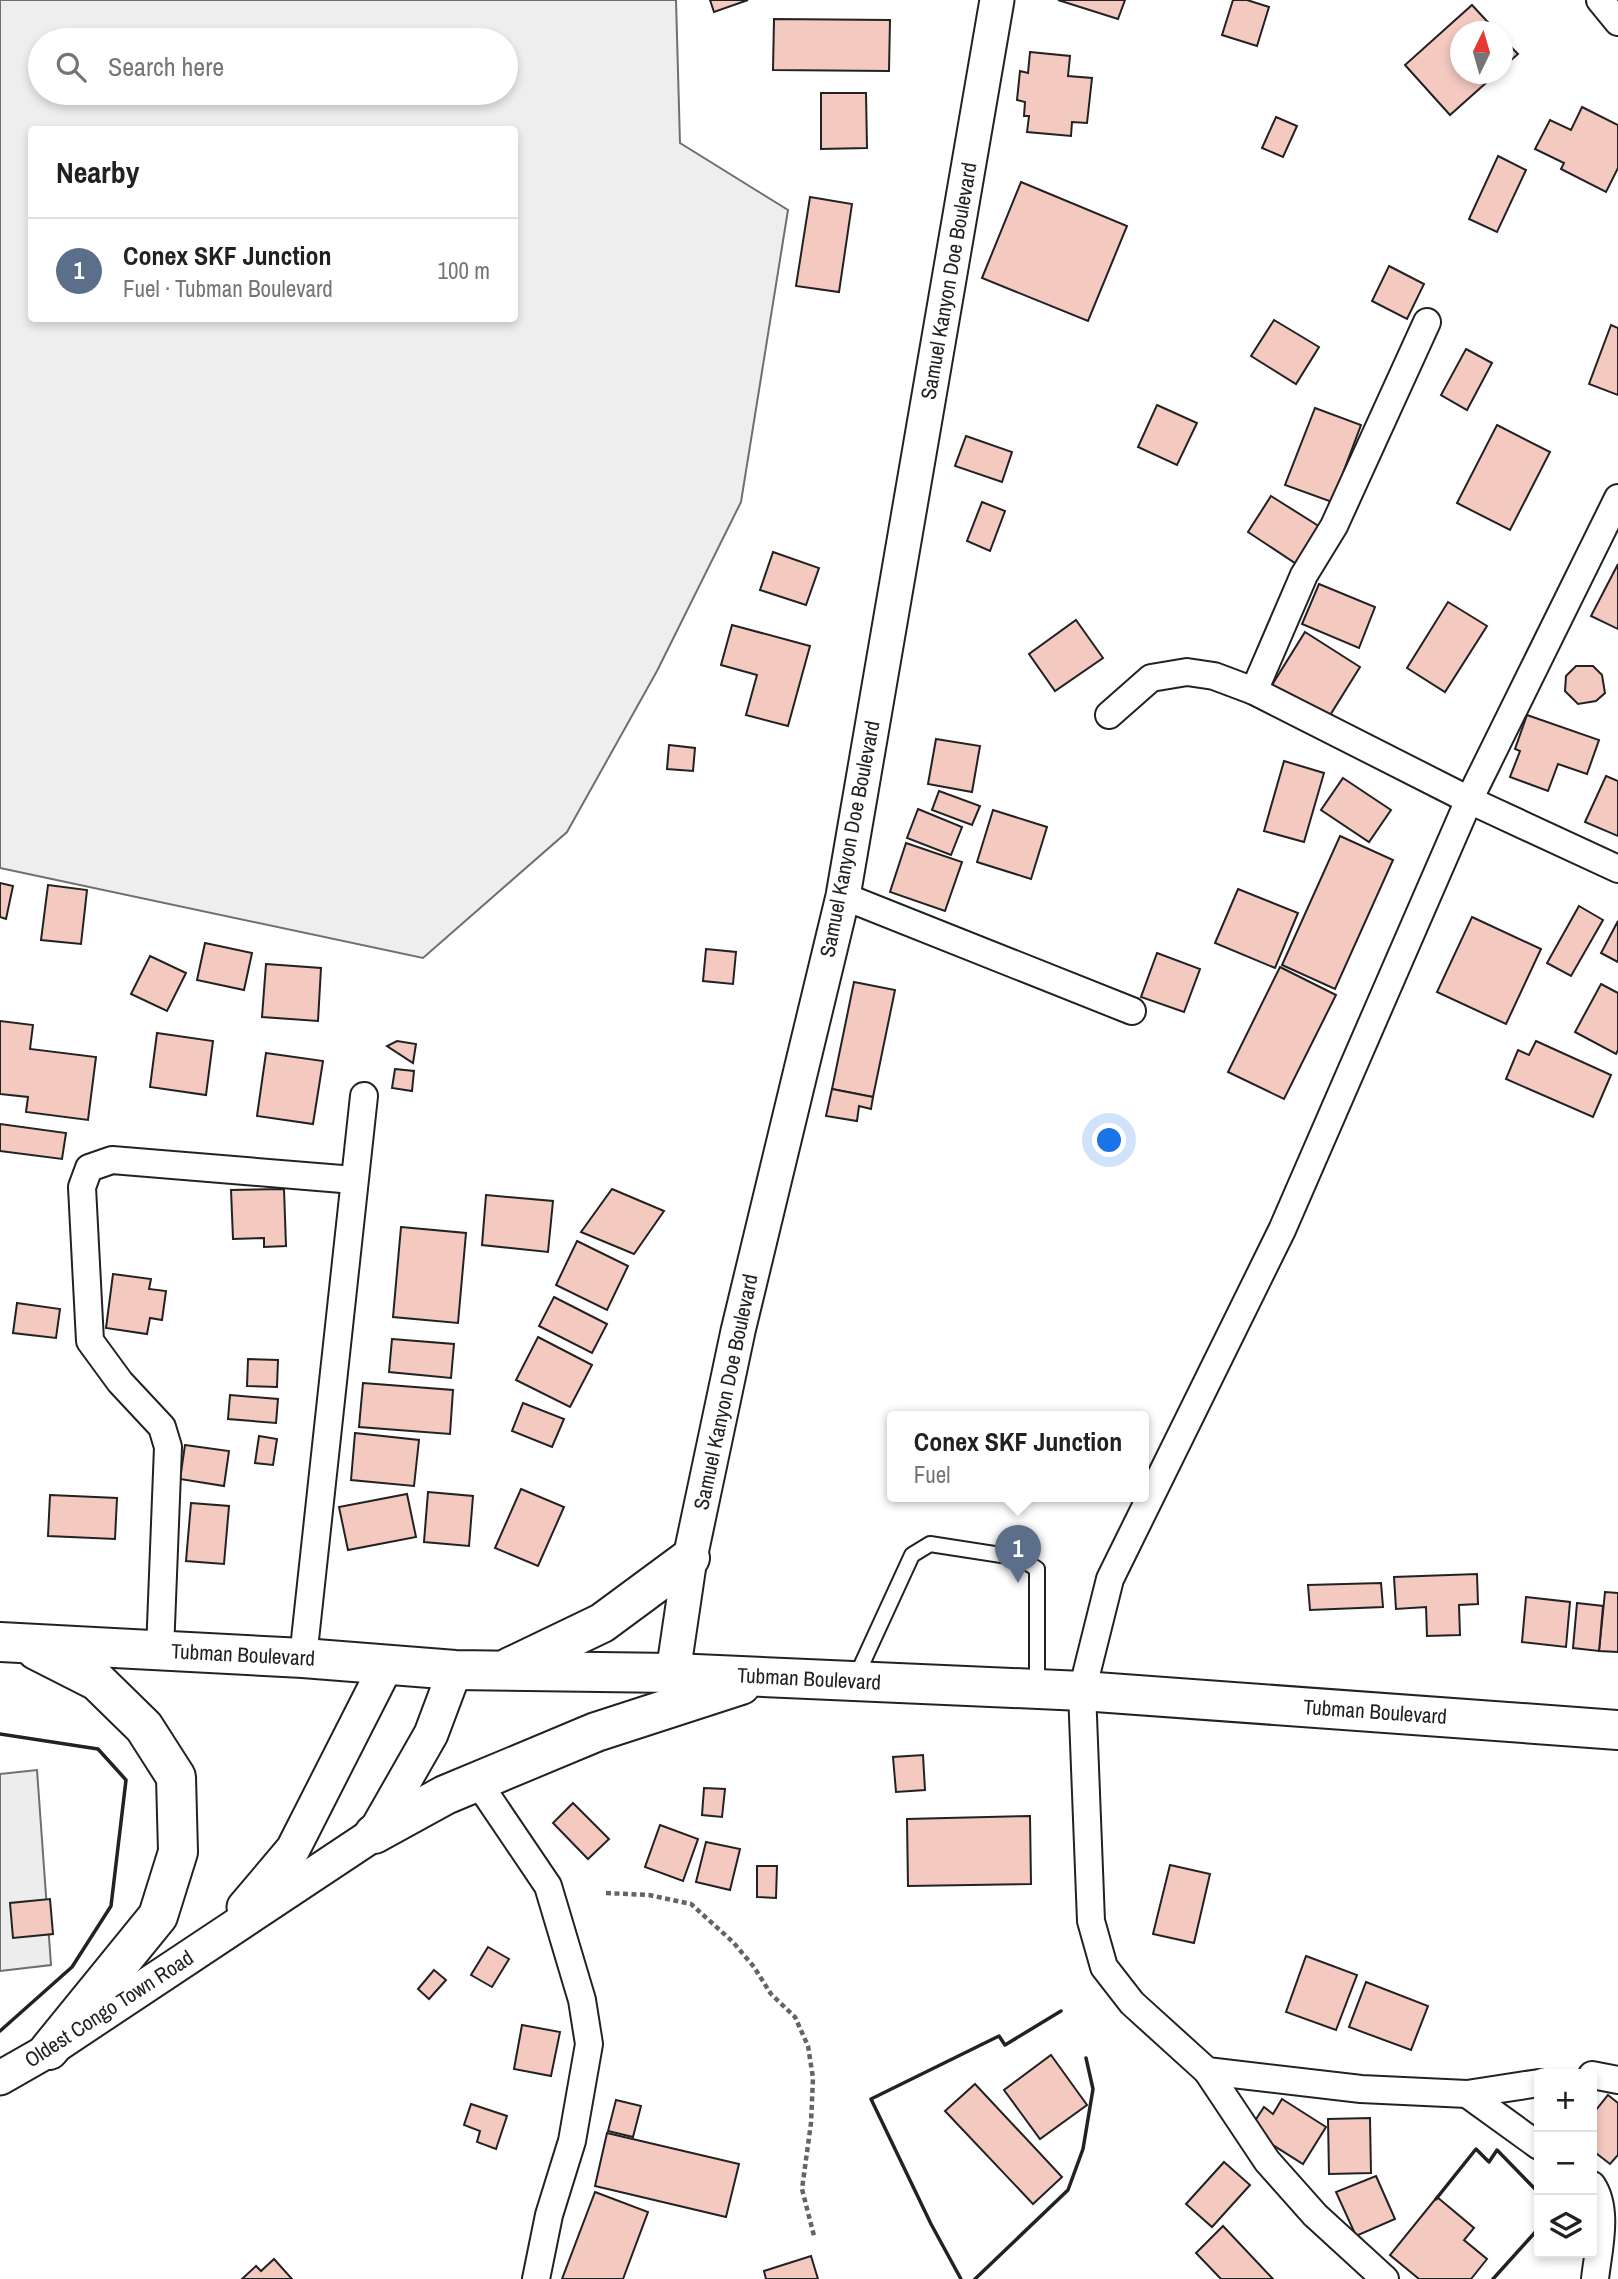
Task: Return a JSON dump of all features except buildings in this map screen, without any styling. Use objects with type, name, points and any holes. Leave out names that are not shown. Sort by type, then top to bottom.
[{"type":"highway","points":[[501,1672],[602,1623],[690,1559]]},
{"type":"highway","name":"Tubman Boulevard","points":[[12,1643],[303,1658],[455,1670],[673,1673],[1082,1691],[1618,1730]]},
{"type":"highway","points":[[12,1643],[97,1681],[144,1727],[176,1777],[178,1852],[158,1916],[49,2050]]},
{"type":"highway","points":[[374,1834],[445,1795],[596,1732],[765,1678]]},
{"type":"street","name":"Samuel Kanyon Doe Boulevard","points":[[673,1673],[690,1559],[737,1331],[843,896],[997,0]]},
{"type":"street","points":[[1600,0],[1618,22]]},
{"type":"street","points":[[1254,691],[1304,575],[1334,526],[1427,322]]},
{"type":"street","points":[[1149,1501],[1282,1230],[1469,800],[1618,498]]},
{"type":"street","points":[[1109,715],[1152,678],[1187,672],[1214,676],[1254,691],[1469,800],[1618,869]]},
{"type":"street","points":[[843,896],[1132,1011]]},
{"type":"street","points":[[303,1658],[364,1096]]},
{"type":"street","points":[[160,1651],[167,1447],[162,1427],[120,1382],[90,1341],[82,1187],[89,1168],[112,1160],[354,1180]]},
{"type":"street","points":[[1149,1502],[1111,1579],[1082,1691],[1091,1921],[1104,1967],[1132,2003],[1208,2071],[1267,2161],[1315,2216],[1385,2279]]},
{"type":"street","points":[[217,1938],[293,1849],[387,1664]]},
{"type":"street","points":[[374,1834],[431,1734],[455,1670]]},
{"type":"street","points":[[477,1781],[548,1886],[582,2000],[589,2044],[572,2141],[549,2215],[536,2279]]},
{"type":"street","name":"Oldest Congo Town Road","points":[[0,2078],[49,2050],[374,1834]]},
{"type":"street","points":[[1208,2071],[1361,2089],[1467,2094],[1534,2084]]},
{"type":"street","points":[[1597,2076],[1618,2080]]},
{"type":"street","points":[[1467,2094],[1534,2142]]},
{"type":"street","points":[[1595,2279],[1601,2215],[1597,2192]]},
{"type":"lane","points":[[854,1682],[912,1555],[930,1544],[1020,1558],[1037,1569],[1037,1689]]},
{"type":"path","points":[[606,1892],[649,1895],[691,1904],[733,1942],[754,1967],[771,1994],[795,2017],[808,2046],[813,2078],[803,2189],[814,2236]]},
{"type":"shaded area","points":[[0,0],[676,0],[680,143],[788,210],[741,502],[657,671],[567,832],[423,958],[0,868]]},
{"type":"shaded area","points":[[37,1770],[51,1965],[0,1971],[0,1774]]},
{"type":"wall","points":[[0,1734],[98,1749],[126,1780],[111,1906],[72,1967],[0,2031]]},
{"type":"wall","points":[[961,2279],[931,2224],[871,2099],[999,2036],[1005,2045],[1061,2011]]},
{"type":"wall","points":[[975,2279],[1068,2190],[1083,2149],[1093,2089],[1086,2058]]},
{"type":"wall","points":[[1436,2199],[1476,2149],[1489,2162],[1497,2150],[1534,2188]]},
{"type":"wall","points":[[1493,2279],[1534,2234]]},
{"type":"place","name":"Conex SKF Junction","points":[[1018,1583]]}]
